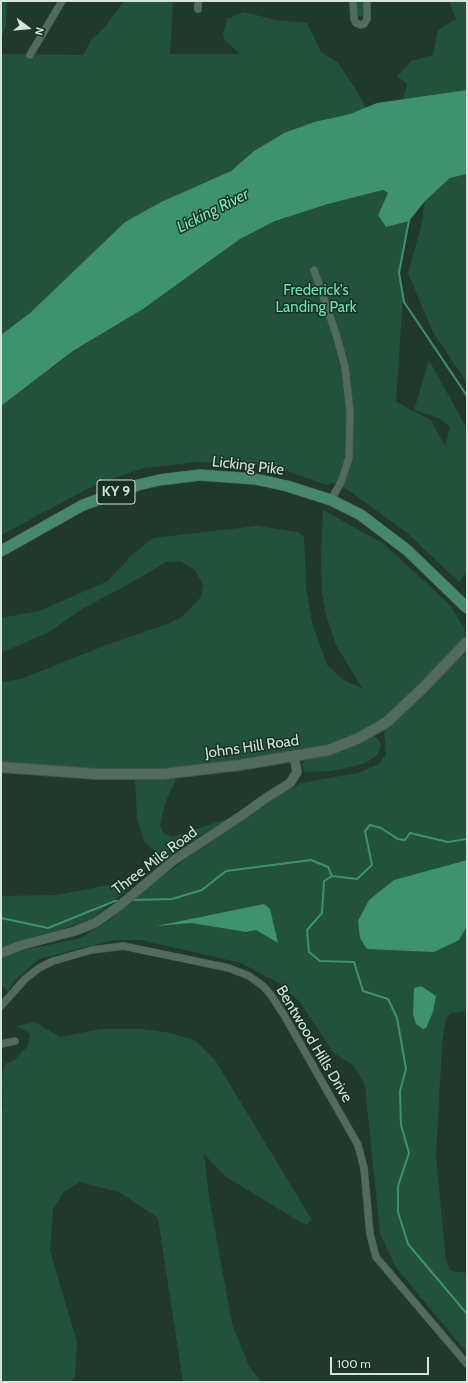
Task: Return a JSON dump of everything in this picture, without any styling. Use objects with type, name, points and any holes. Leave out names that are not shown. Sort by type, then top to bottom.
[{"type":"main road","name":"Licking Pike","points":[[1,551],[83,505],[114,492],[159,480],[200,476],[244,478],[280,484],[331,500],[361,515],[388,534],[407,550],[467,608]]},
{"type":"main road","name":"Johns Hill Road","points":[[1,767],[96,774],[142,775],[197,770],[329,750],[359,738],[376,729],[404,706],[467,642]]},
{"type":"street","points":[[30,55],[62,1]]},
{"type":"street","points":[[198,1],[198,9]]},
{"type":"street","points":[[353,1],[354,20],[356,23],[361,25],[364,24],[366,19],[367,1]]},
{"type":"street","points":[[314,270],[336,334],[345,367],[350,411],[349,458],[341,482],[331,500]]},
{"type":"street","name":"Three Mile Road","points":[[1,953],[22,945],[75,931],[95,923],[174,860],[290,783],[297,772],[294,756]]},
{"type":"street","name":"Bentwood Hills Drive","points":[[1,1006],[25,979],[39,968],[70,956],[112,947],[129,946],[141,948],[229,968],[249,976],[263,986],[271,995],[284,1015],[358,1145],[364,1168],[370,1234],[376,1257],[467,1364]]},
{"type":"street","points":[[1,1044],[15,1041]]},
{"type":"green space","points":[[1,1],[7,1],[6,25],[1,39]]},
{"type":"green space","points":[[124,1],[173,1],[170,54],[240,54],[225,41],[223,34],[227,19],[244,12],[276,20],[307,23],[321,52],[338,63],[355,88],[366,108],[350,114],[314,122],[284,133],[254,151],[231,171],[161,202],[125,222],[30,313],[1,335],[1,54],[83,55],[91,40],[104,28]]},
{"type":"green space","points":[[357,1],[365,1],[365,15],[362,17],[357,15]]},
{"type":"green space","points":[[449,1],[467,1],[467,90],[403,100],[407,84],[397,76],[411,61],[433,55],[438,30],[456,19]]},
{"type":"green space","points":[[467,174],[467,383],[433,332],[408,273],[421,227],[425,201],[450,178]]},
{"type":"green space","name":"Frederick's Landing Park","points":[[383,190],[388,193],[378,215],[386,227],[409,221],[399,273],[403,295],[396,402],[431,420],[445,446],[450,427],[439,418],[414,410],[429,360],[467,429],[467,572],[459,582],[406,532],[348,490],[334,483],[326,485],[285,470],[256,465],[196,462],[144,468],[97,484],[1,535],[1,406],[74,351],[143,309],[240,239],[275,221],[328,204]]},
{"type":"green space","points":[[323,510],[384,544],[450,605],[464,628],[465,634],[461,642],[405,700],[384,718],[365,730],[337,742],[263,756],[160,770],[77,769],[1,763],[1,682],[21,679],[109,644],[170,623],[183,616],[201,597],[203,585],[195,570],[180,561],[166,562],[80,610],[51,631],[1,653],[1,618],[39,611],[108,581],[131,556],[153,538],[257,526],[298,532],[304,537],[306,587],[312,623],[327,665],[342,679],[363,689],[336,645],[326,615],[322,592],[321,556]]},
{"type":"green space","points":[[467,652],[467,860],[394,880],[459,940],[467,926],[467,1007],[462,1012],[451,1013],[446,1018],[442,1043],[436,1156],[446,1262],[451,1271],[467,1273],[467,1353],[395,1266],[380,1234],[365,1085],[354,1066],[334,1053],[299,1001],[279,983],[241,963],[141,940],[114,940],[39,959],[13,982],[8,992],[1,984],[1,958],[15,952],[81,938],[111,919],[160,878],[202,847],[282,793],[301,783],[358,773],[379,764],[386,754],[384,733],[388,726]],"holes":[[[264,904],[278,943],[256,930],[246,932],[191,923],[160,925]]]},
{"type":"green space","points":[[373,737],[377,738],[381,744],[380,750],[376,756],[364,764],[331,771],[305,772],[303,768],[302,764],[306,760],[344,749]]},
{"type":"green space","points":[[135,778],[177,778],[165,803],[160,826],[164,834],[173,837],[230,818],[182,847],[164,860],[144,841],[137,819]]},
{"type":"green space","points":[[109,885],[131,887],[91,919],[1,950],[1,896],[57,895]]},
{"type":"green space","points":[[35,1022],[60,1037],[101,1029],[142,1029],[171,1033],[196,1041],[215,1060],[312,1220],[306,1225],[282,1211],[225,1176],[204,1154],[209,1197],[232,1324],[249,1366],[261,1382],[183,1382],[158,1218],[119,1192],[80,1182],[63,1192],[53,1210],[50,1251],[77,1342],[75,1376],[71,1382],[1,1382],[1,1112],[3,1108],[1,1077],[5,1064],[14,1060],[28,1046],[30,1034],[17,1026]]},
{"type":"water","name":"Licking River","points":[[467,90],[467,174],[450,178],[425,201],[409,221],[386,227],[378,215],[388,193],[383,190],[328,204],[275,221],[240,239],[143,309],[73,351],[1,406],[1,335],[30,313],[125,222],[161,202],[231,171],[254,151],[284,133],[314,122],[350,114],[377,103]]},
{"type":"water","points":[[467,860],[467,926],[459,940],[434,952],[367,949],[360,938],[358,921],[369,900],[394,880]]},
{"type":"water","points":[[264,904],[270,909],[278,943],[256,930],[246,932],[191,923],[156,926]]},
{"type":"water","points":[[421,986],[436,996],[433,1012],[426,1028],[423,1029],[416,1024],[413,1014],[414,988]]},
{"type":"waterway","points":[[409,220],[399,273],[404,302],[467,396]]},
{"type":"waterway","points":[[132,900],[172,899],[202,890],[226,871],[311,860],[328,867],[332,876],[357,879],[372,865],[365,831],[370,825],[381,828],[398,839],[405,840],[410,833],[448,842],[467,839]]},
{"type":"waterway","points":[[332,876],[324,881],[322,913],[307,930],[309,952],[320,961],[354,962],[363,991],[388,999],[397,1018],[406,1069],[400,1091],[401,1125],[409,1153],[398,1186],[398,1212],[408,1244],[467,1314]]},
{"type":"waterway","points":[[1,918],[48,928],[115,901],[121,901]]}]
